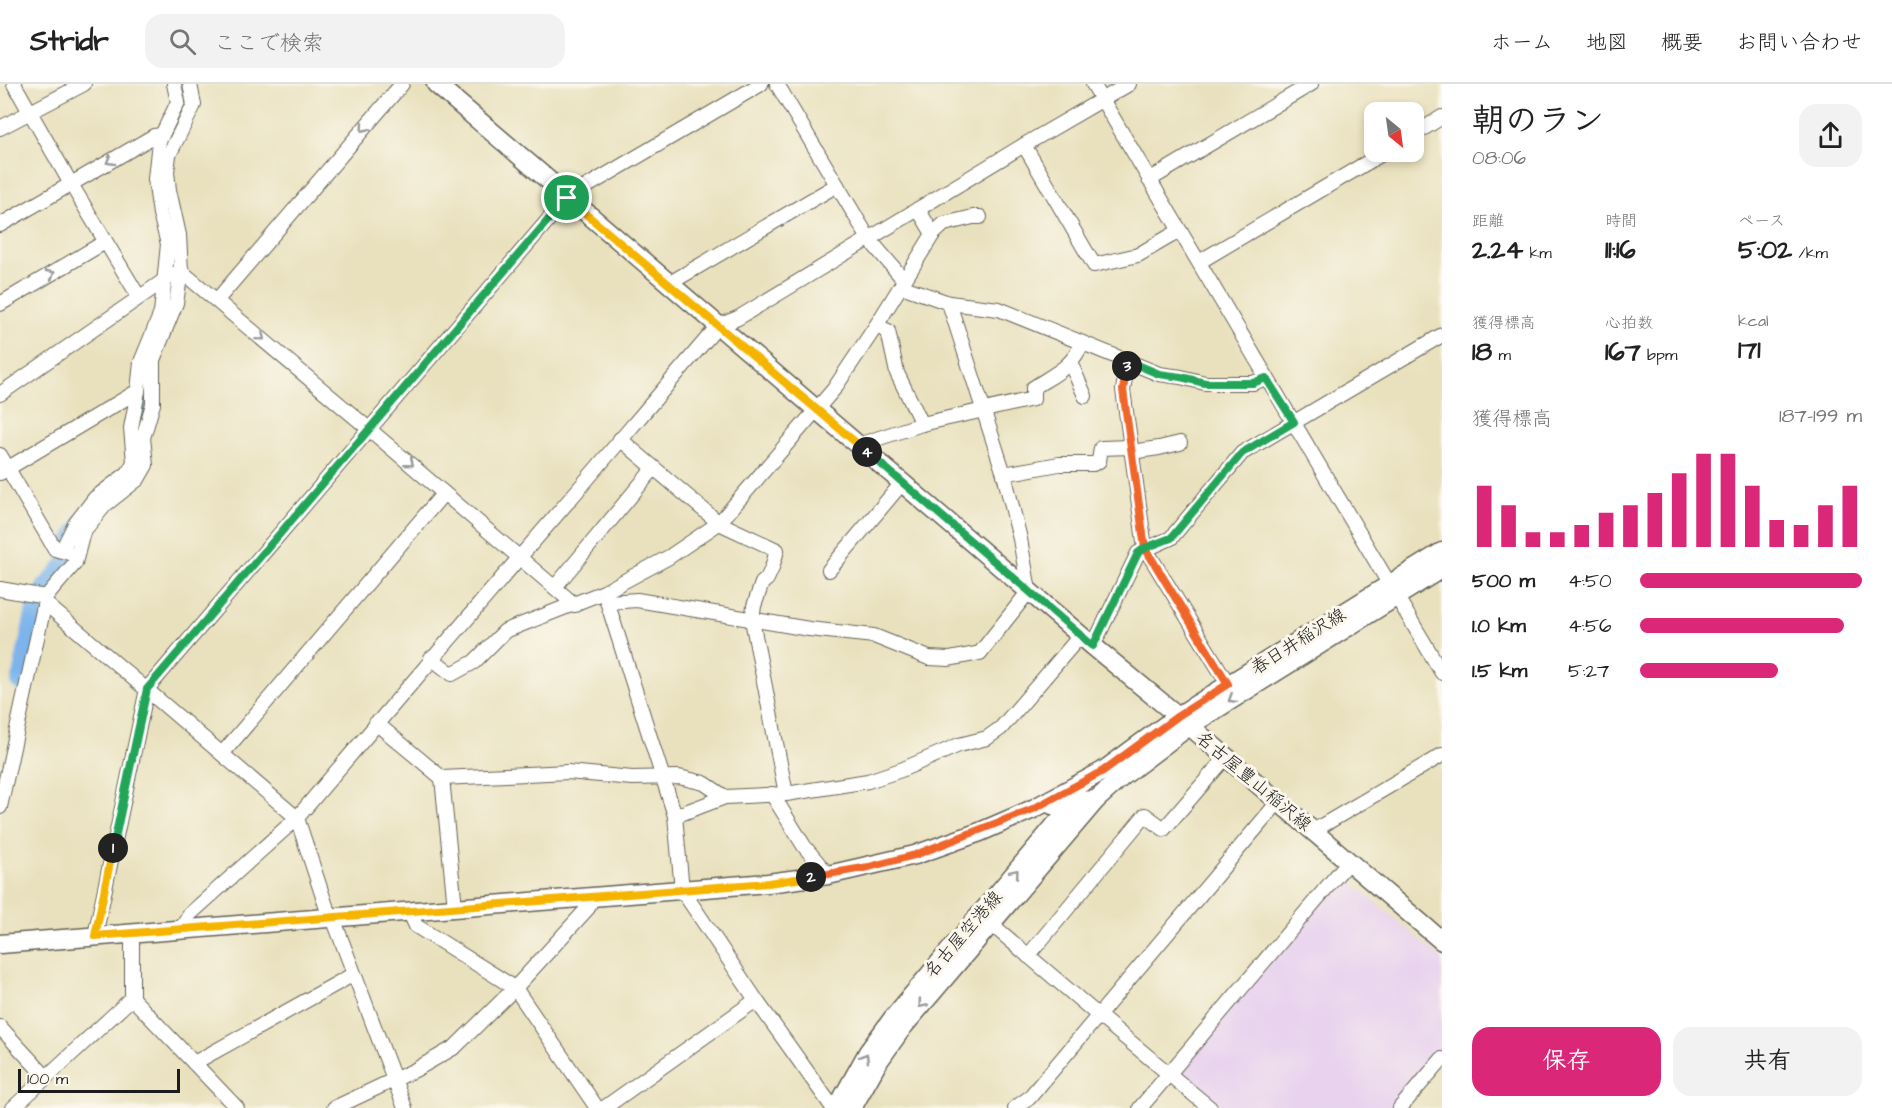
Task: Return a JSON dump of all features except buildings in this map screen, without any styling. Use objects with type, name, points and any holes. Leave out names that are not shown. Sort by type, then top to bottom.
[{"type":"main road","name":"名古屋豊山稲沢線","points":[[436,84],[1087,641],[1440,936]]},
{"type":"main road","name":"春日井稲沢線","points":[[0,944],[768,883],[828,875],[915,855],[1033,809],[1103,771],[1394,590],[1442,552]]},
{"type":"main road","name":"春日井稲沢線","points":[[1033,809],[1076,801],[1096,800],[1183,721],[1228,684],[1394,590],[1442,568]]},
{"type":"main road","name":"名古屋空港線","points":[[835,1108],[867,1052],[893,1018],[1103,771]]},
{"type":"main road","name":"名古屋空港線","points":[[852,1108],[878,1062],[902,1028],[1096,800]]},
{"type":"street","points":[[14,84],[139,297]]},
{"type":"street","points":[[0,128],[84,84]]},
{"type":"street","points":[[70,553],[83,532],[105,505],[138,479],[146,465],[143,438],[153,404],[153,360],[176,303],[168,244],[160,214],[155,179],[159,141],[178,102],[174,84]]},
{"type":"street","points":[[0,805],[43,598],[75,564],[70,553],[75,524],[95,498],[128,473],[134,462],[131,428],[141,362],[161,313],[172,275],[179,235],[169,190],[169,155],[194,105],[190,84]]},
{"type":"street","points":[[217,300],[402,84]]},
{"type":"street","points":[[95,936],[147,689],[567,198],[761,84]]},
{"type":"street","points":[[777,84],[868,239],[902,283],[949,303],[999,309],[1159,374],[1205,383],[1253,383],[1266,378]]},
{"type":"street","points":[[1093,84],[1394,590],[1437,653],[1442,673]]},
{"type":"street","points":[[181,929],[190,914],[297,818],[431,658],[718,326],[738,318],[1129,84]]},
{"type":"street","points":[[1149,180],[1311,84]]},
{"type":"street","points":[[1424,128],[1442,117]]},
{"type":"street","points":[[0,225],[154,136],[162,135]]},
{"type":"street","points":[[1024,145],[1094,265],[1138,255],[1179,231]]},
{"type":"street","points":[[1198,262],[1367,162]]},
{"type":"street","points":[[670,283],[837,184]]},
{"type":"street","points":[[918,209],[933,234]]},
{"type":"street","points":[[431,658],[452,674],[474,662],[505,631],[575,605],[606,597],[719,523],[834,389],[933,234],[944,224],[980,217]]},
{"type":"street","points":[[0,304],[105,242]]},
{"type":"street","points":[[0,394],[172,275]]},
{"type":"street","points":[[172,275],[217,300],[575,605]]},
{"type":"street","points":[[606,597],[637,600],[809,629],[874,636],[928,658],[949,659],[980,653],[1029,591],[1020,540],[1004,474],[949,303]]},
{"type":"street","points":[[876,326],[888,331],[897,373],[922,424]]},
{"type":"street","points":[[675,816],[725,797],[779,794],[868,781],[901,770],[959,745],[987,738],[1001,728],[1087,641],[1138,553],[1171,538],[1242,453],[1442,335]]},
{"type":"street","points":[[858,444],[922,424],[1033,399],[1033,388],[1071,364],[1082,343]]},
{"type":"street","points":[[1128,361],[1123,390],[1145,548],[1228,684]]},
{"type":"street","points":[[1071,364],[1085,396]]},
{"type":"street","points":[[4,470],[138,391]]},
{"type":"street","points":[[620,439],[719,523],[777,550],[772,568],[767,579],[762,583],[752,620],[779,794],[804,846],[828,875]]},
{"type":"street","points":[[1004,474],[1059,464],[1093,464],[1099,461],[1101,448],[1131,450],[1159,448],[1179,443]]},
{"type":"street","points":[[0,455],[4,470],[55,549],[70,553]]},
{"type":"street","points":[[555,587],[654,468]]},
{"type":"street","points":[[830,570],[903,483]]},
{"type":"street","points":[[222,754],[444,493]]},
{"type":"street","points":[[0,589],[43,598],[297,818],[326,906],[333,918],[405,1108]]},
{"type":"street","points":[[606,597],[675,816],[682,890],[756,1000],[835,1108]]},
{"type":"street","points":[[376,723],[442,778],[568,772],[632,778],[679,777],[704,783],[725,797]]},
{"type":"street","points":[[1313,831],[1442,754]]},
{"type":"street","points":[[1028,956],[1145,815],[1164,829],[1226,757]]},
{"type":"street","points":[[442,778],[455,907]]},
{"type":"street","points":[[1015,1108],[1029,1098],[1279,801]]},
{"type":"street","points":[[1140,1108],[1349,861]]},
{"type":"street","points":[[334,1108],[415,1070],[454,1047],[515,988],[588,908],[592,897]]},
{"type":"street","points":[[410,911],[416,926],[515,988],[597,1108]]},
{"type":"street","points":[[990,923],[1210,1108]]},
{"type":"street","points":[[132,934],[132,998],[237,1108]]},
{"type":"street","points":[[194,1063],[354,974]]},
{"type":"street","points":[[13,1108],[132,998]]},
{"type":"street","points":[[604,1108],[756,1000]]},
{"type":"street","points":[[0,1027],[46,1077]]},
{"type":"street","points":[[1400,1108],[1442,1059]]},
{"type":"shaded area","points":[[1344,875],[1442,959],[1442,1048],[1392,1108],[1217,1108],[1178,1075],[1177,1071]]},
{"type":"waterway","points":[[172,292],[174,243],[161,179],[164,153],[186,102],[182,84]]},
{"type":"waterway","points":[[138,456],[138,429],[149,390],[145,373]]},
{"type":"waterway","points":[[21,681],[37,605],[46,588],[68,563],[75,536],[84,522]]},
{"type":"route","points":[[567,198],[147,689],[95,936],[768,883],[869,867],[915,855],[980,832],[1033,809],[1103,771],[1178,716],[1228,684],[1145,548],[1123,390],[1128,361],[1159,374],[1205,383],[1253,383],[1266,378],[1294,422],[1242,453],[1171,538],[1145,548],[1138,553],[1093,646],[670,283],[567,198]]}]
